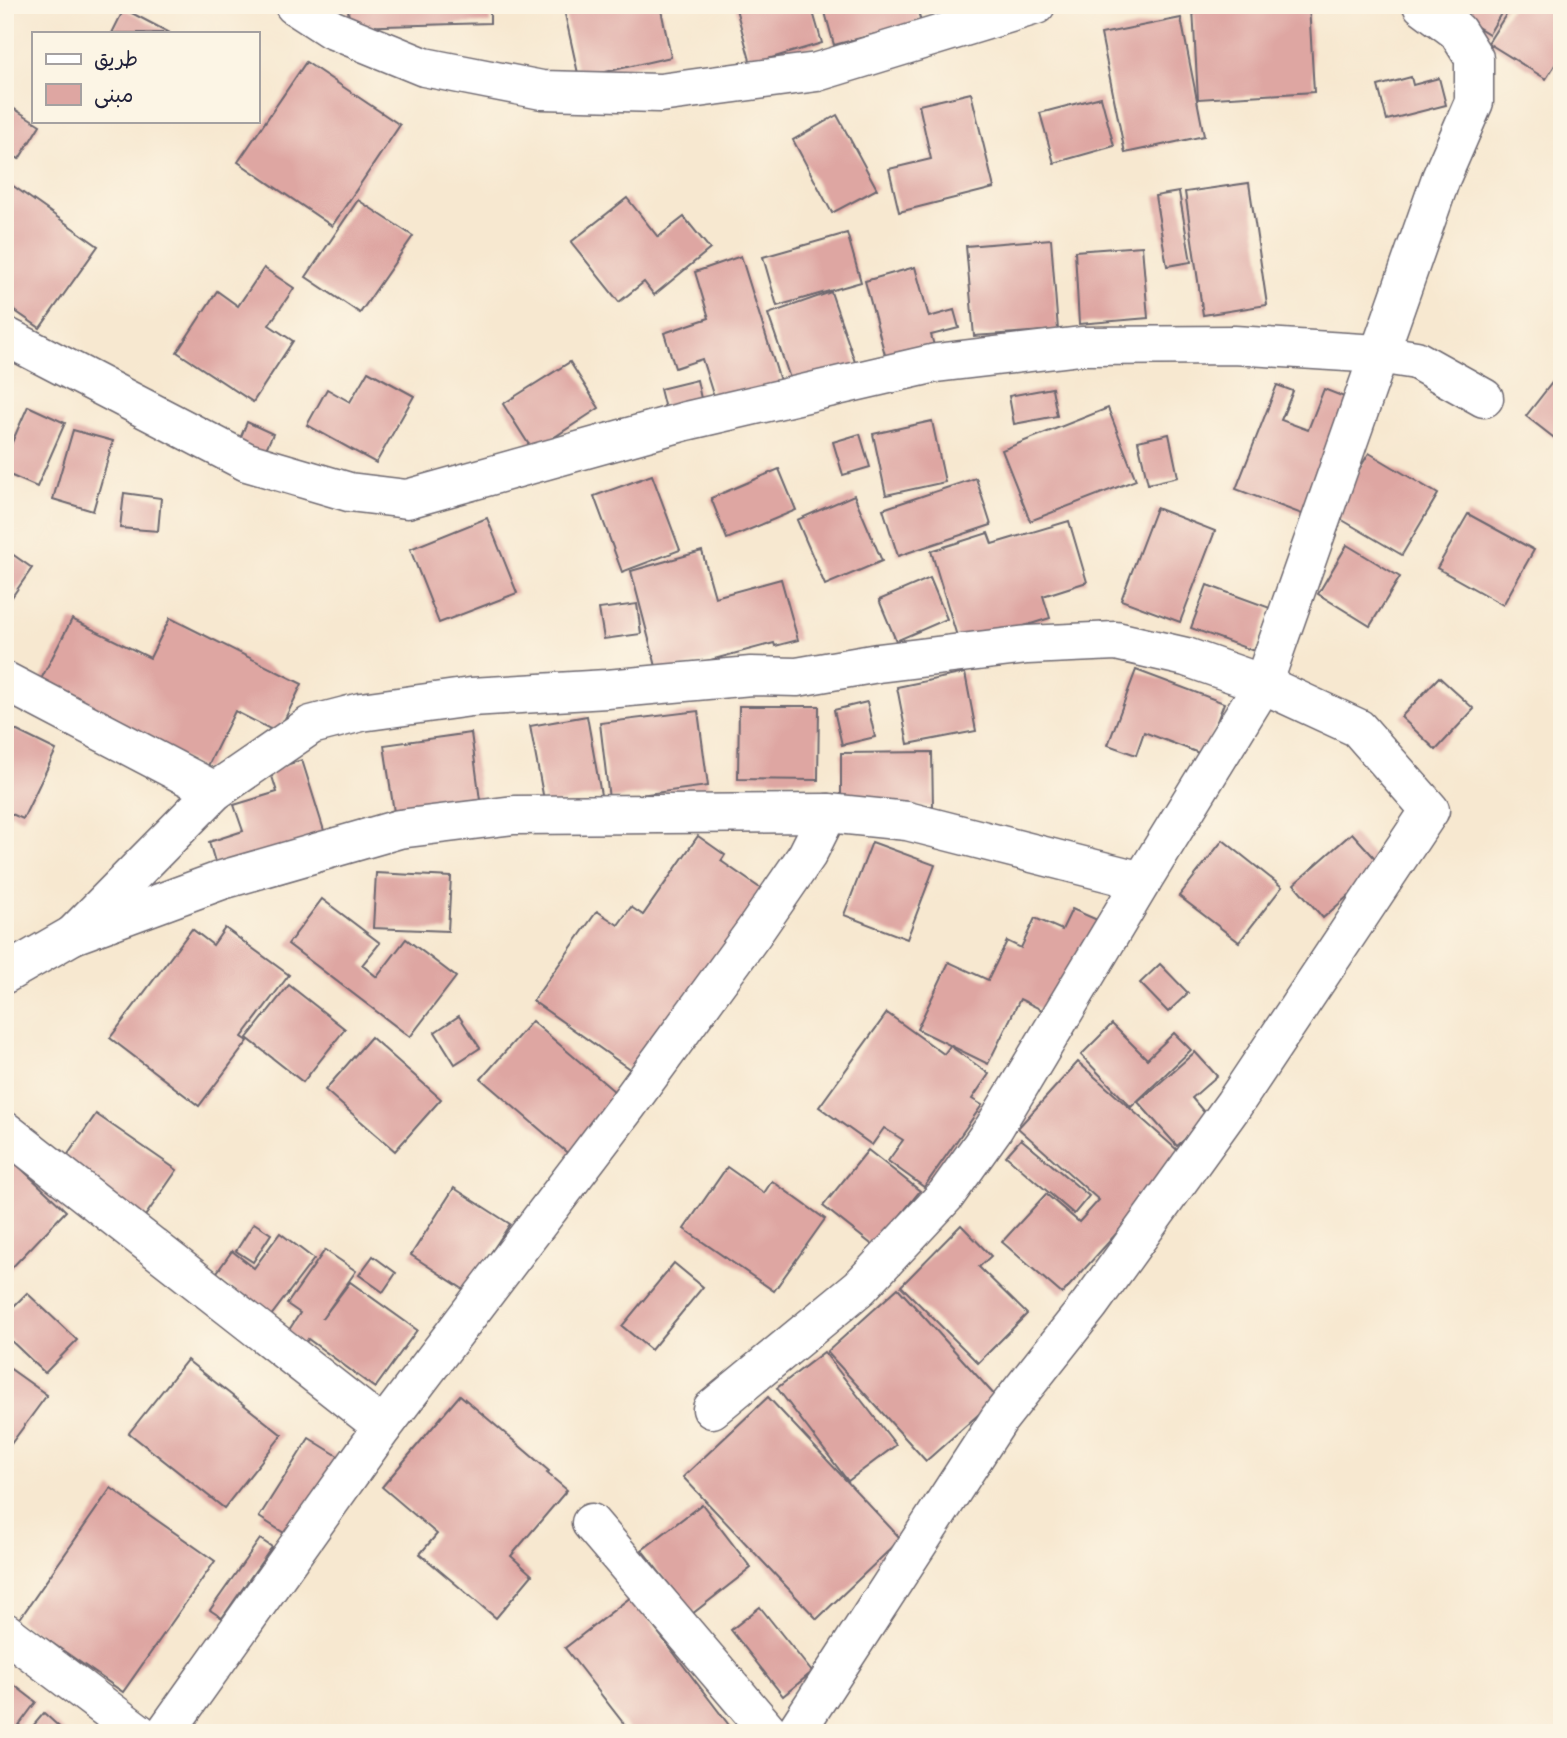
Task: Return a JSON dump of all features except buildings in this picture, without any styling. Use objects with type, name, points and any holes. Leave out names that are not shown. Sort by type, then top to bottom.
[{"type":"street","points":[[294,5],[331,29],[424,67],[542,90],[660,93],[817,72],[1035,5]]},
{"type":"street","points":[[712,1409],[860,1287],[946,1195],[994,1128],[1263,684],[1441,178],[1475,102],[1474,58],[1457,31],[1422,5]]},
{"type":"street","points":[[5,336],[247,462],[349,492],[407,499],[686,421],[936,363],[1081,346],[1234,345],[1378,355],[1416,360],[1484,398]]},
{"type":"street","points":[[73,935],[215,791],[311,724],[361,712],[471,697],[607,689],[751,676],[797,677],[878,663],[1027,645],[1116,641],[1186,657],[1263,684],[1358,728],[1430,810],[1234,1104],[1090,1304],[999,1419],[795,1733]]},
{"type":"street","points":[[5,681],[215,791]]},
{"type":"street","points":[[5,974],[73,935],[222,880],[399,829],[514,816],[828,813],[907,821],[1142,881]]},
{"type":"street","points":[[165,1733],[383,1427],[627,1106],[738,954],[807,855],[828,813]]},
{"type":"street","points":[[5,1131],[383,1427]]},
{"type":"street","points":[[591,1523],[770,1733]]},
{"type":"street","points":[[5,1632],[139,1733]]}]
